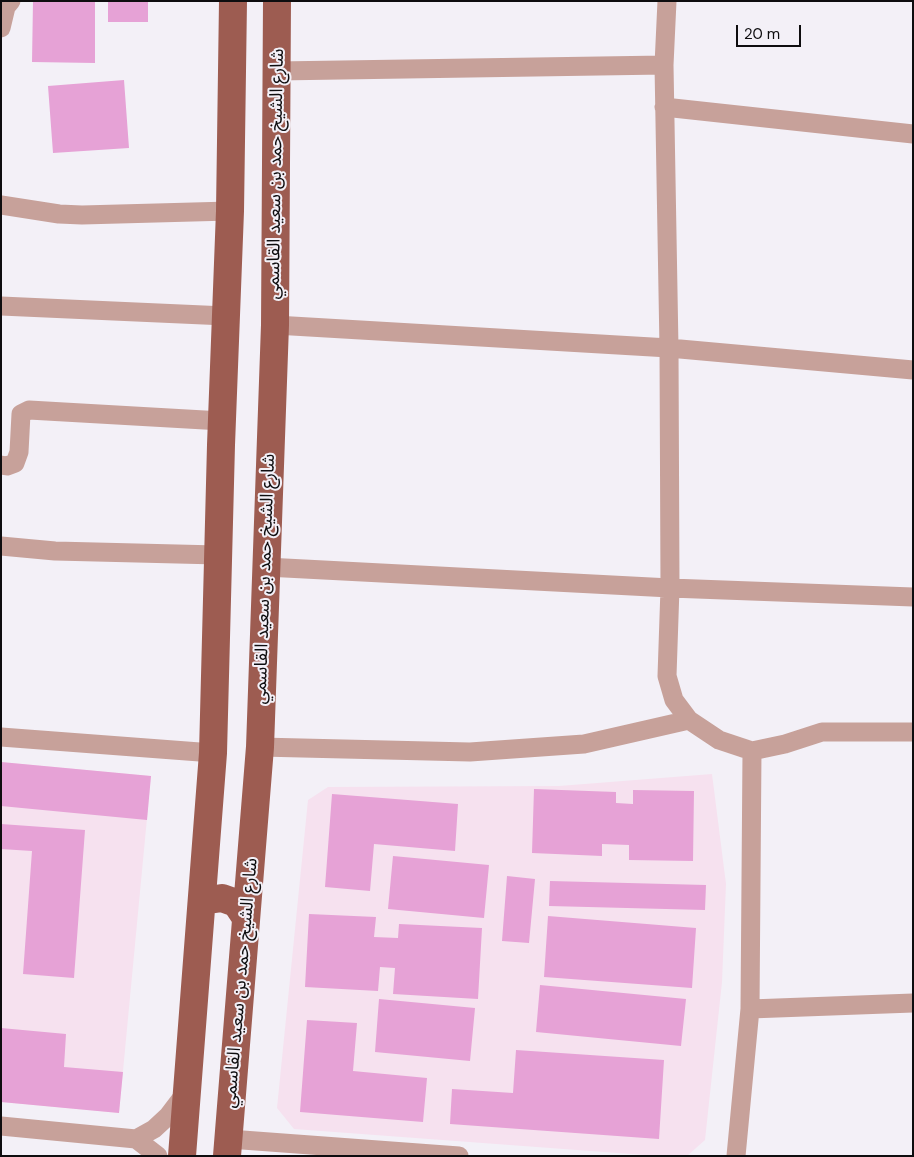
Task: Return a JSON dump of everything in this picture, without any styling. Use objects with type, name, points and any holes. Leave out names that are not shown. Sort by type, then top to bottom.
[{"type":"main road","points":[[182,1156],[213,752],[230,211],[233,1]]},
{"type":"main road","name":"شارع الشيخ حمد بن سعيد القاسمي","points":[[228,1147],[260,747],[274,325],[277,1]]},
{"type":"main road","points":[[202,901],[222,898],[236,903],[246,918]]},
{"type":"street","points":[[1,28],[6,8],[11,1]]},
{"type":"street","points":[[666,1],[664,107],[669,348],[670,588],[667,676],[674,700],[689,720],[719,740],[752,752],[822,732],[913,732]]},
{"type":"street","points":[[277,71],[664,65]]},
{"type":"street","points":[[664,107],[913,134]]},
{"type":"street","points":[[1,205],[59,214],[82,215],[230,211]]},
{"type":"street","points":[[1,306],[226,316]]},
{"type":"street","points":[[274,325],[669,348],[913,370]]},
{"type":"street","points":[[1,465],[15,463],[19,452],[21,414],[29,410],[222,421]]},
{"type":"street","points":[[1,546],[55,551],[218,555]]},
{"type":"street","points":[[266,567],[670,588],[913,597]]},
{"type":"street","points":[[260,747],[470,752],[584,744],[689,720]]},
{"type":"street","points":[[1,737],[213,752]]},
{"type":"street","points":[[736,1156],[750,1009],[752,752]]},
{"type":"street","points":[[750,1009],[913,1003]]},
{"type":"street","points":[[136,1139],[154,1129],[168,1116],[188,1090]]},
{"type":"street","points":[[1,1126],[136,1139],[158,1156]]},
{"type":"street","points":[[228,1147],[459,1156]]},
{"type":"shaded area","points":[[1,762],[151,776],[119,1113],[1,1102]]},
{"type":"shaded area","points":[[712,774],[726,884],[722,982],[705,1140],[687,1156],[658,1156],[294,1129],[277,1108],[308,800],[328,787],[559,786]]},
{"type":"building","points":[[33,1],[95,1],[95,63],[32,62]]},
{"type":"building","points":[[108,1],[148,1],[148,22],[108,22]]},
{"type":"building","points":[[124,80],[129,148],[53,153],[48,86]]},
{"type":"building","points":[[1,762],[151,776],[147,820],[1,806]]},
{"type":"building","points":[[534,789],[616,792],[616,803],[633,804],[633,790],[694,791],[693,861],[629,860],[629,845],[602,844],[602,856],[532,853]]},
{"type":"building","points":[[332,794],[458,804],[455,851],[374,844],[370,891],[325,887]]},
{"type":"building","points":[[1,824],[85,830],[74,978],[23,974],[32,851],[1,849]]},
{"type":"building","points":[[393,856],[489,865],[484,918],[388,909]]},
{"type":"building","points":[[507,876],[535,879],[529,943],[502,941]]},
{"type":"building","points":[[550,881],[706,885],[705,910],[549,906]]},
{"type":"building","points":[[309,914],[376,917],[374,937],[398,938],[399,924],[482,928],[478,999],[393,994],[395,968],[380,967],[378,991],[305,987]]},
{"type":"building","points":[[548,916],[696,928],[692,988],[544,977]]},
{"type":"building","points":[[540,985],[686,999],[681,1046],[536,1032]]},
{"type":"building","points":[[379,999],[475,1008],[470,1061],[375,1052]]},
{"type":"building","points":[[307,1020],[357,1023],[353,1071],[427,1078],[423,1122],[300,1112]]},
{"type":"building","points":[[1,1028],[66,1034],[64,1067],[123,1072],[119,1113],[1,1102]]},
{"type":"building","points":[[516,1050],[664,1060],[659,1139],[450,1124],[452,1089],[513,1093]]}]
